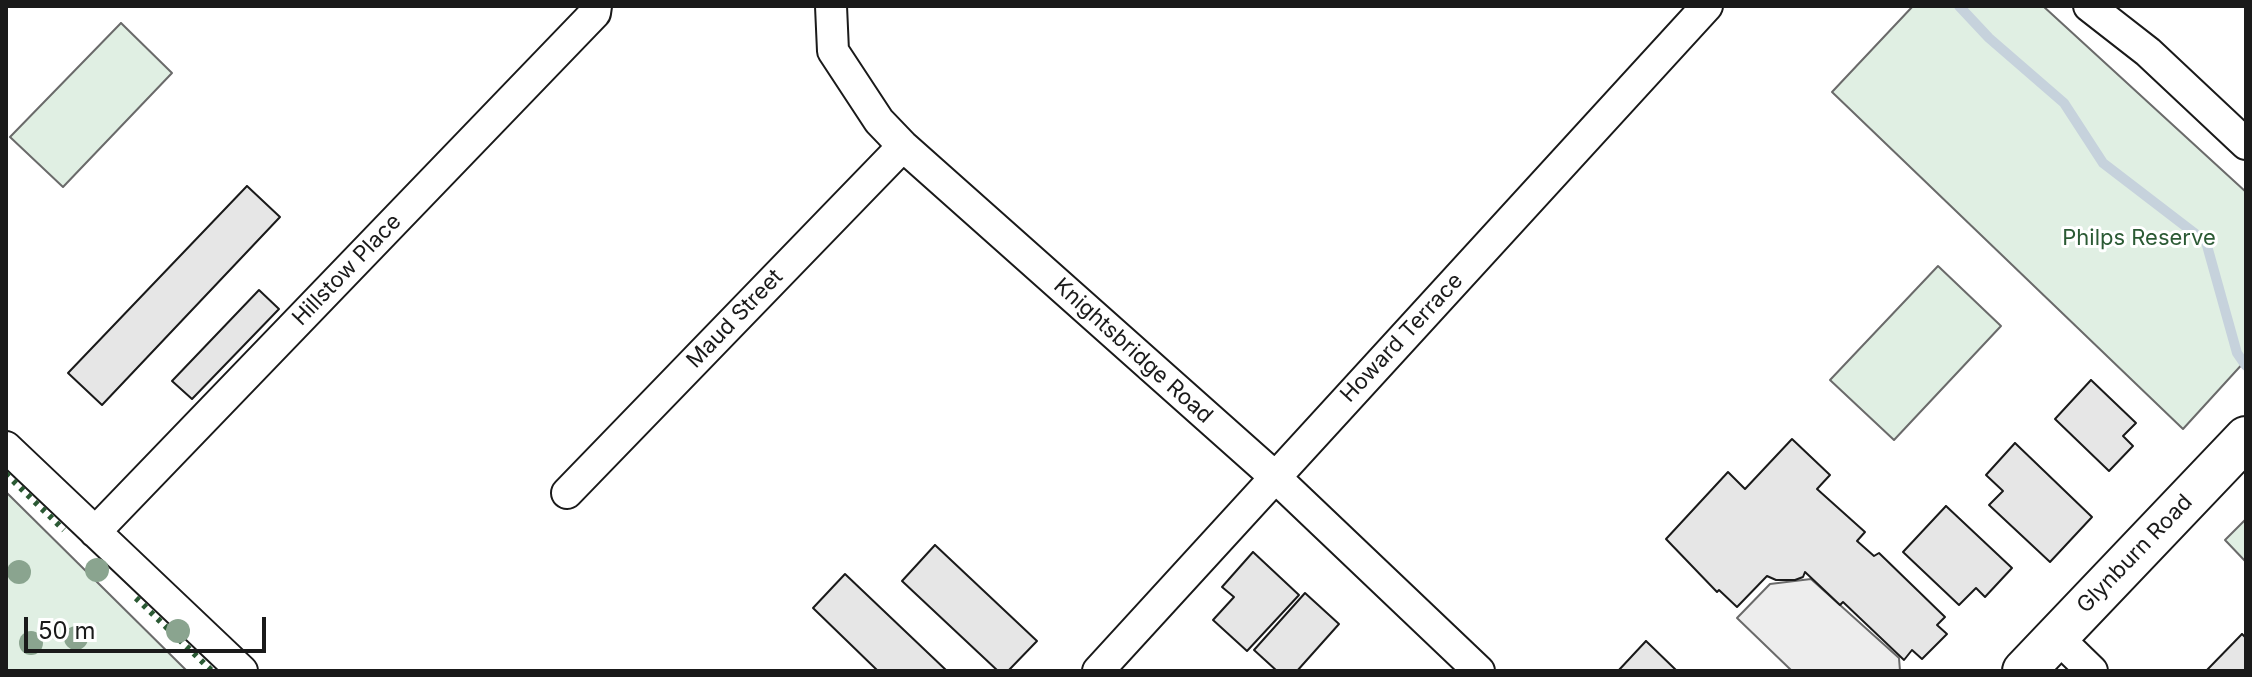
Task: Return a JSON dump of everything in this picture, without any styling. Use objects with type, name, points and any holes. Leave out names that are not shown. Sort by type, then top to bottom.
[{"type":"main road","name":"Glynburn Road","points":[[2024,671],[2246,438]]},
{"type":"street","name":"Hillstow Place","points":[[95,532],[595,13],[596,6]]},
{"type":"street","name":"Knightsbridge Road","points":[[831,6],[833,51],[879,121],[903,146],[1274,476],[1479,671]]},
{"type":"street","name":"Howard Terrace","points":[[1098,671],[1707,6]]},
{"type":"street","points":[[2089,6],[2148,52],[2246,144]]},
{"type":"street","name":"Maud Street","points":[[567,493],[903,146]]},
{"type":"street","points":[[6,447],[242,671]]},
{"type":"street","points":[[2057,637],[2092,671]]},
{"type":"green space","name":"Philps Reserve","points":[[1913,6],[2043,6],[2246,192],[2246,360],[2183,429],[1832,92]]},
{"type":"green space","points":[[121,23],[172,73],[63,187],[10,137]]},
{"type":"green space","points":[[1938,266],[2001,326],[1894,440],[1830,380]]},
{"type":"green space","points":[[6,492],[187,671],[6,671]]},
{"type":"green space","points":[[2246,519],[2246,562],[2225,540]]},
{"type":"shaded area","points":[[1811,579],[1899,658],[1900,671],[1792,671],[1737,618],[1770,584]]},
{"type":"building","points":[[247,186],[280,217],[102,405],[68,373]]},
{"type":"building","points":[[259,290],[279,309],[192,399],[172,381]]},
{"type":"building","points":[[2091,380],[2136,423],[2123,436],[2133,446],[2109,471],[2055,419]]},
{"type":"building","points":[[1792,439],[1830,475],[1817,489],[1865,532],[1857,541],[1874,556],[1879,553],[1945,617],[1937,625],[1947,634],[1922,659],[1912,650],[1904,660],[1843,602],[1840,605],[1805,572],[1803,577],[1795,580],[1776,580],[1767,576],[1737,607],[1719,590],[1717,592],[1666,539],[1728,472],[1745,489]]},
{"type":"building","points":[[2015,443],[2092,517],[2050,562],[1989,505],[2003,491],[1986,475]]},
{"type":"building","points":[[1946,506],[2012,568],[1985,597],[1976,588],[1959,605],[1903,552]]},
{"type":"building","points":[[935,545],[1037,641],[1008,671],[998,671],[902,581]]},
{"type":"building","points":[[1253,552],[1299,595],[1247,651],[1213,620],[1234,597],[1222,587]]},
{"type":"building","points":[[845,574],[947,671],[878,671],[813,608]]},
{"type":"building","points":[[1305,593],[1339,624],[1297,671],[1277,671],[1254,650]]},
{"type":"building","points":[[2242,634],[2246,638],[2246,671],[2206,671]]},
{"type":"building","points":[[1646,641],[1677,671],[1618,671]]},
{"type":"waterway","points":[[1959,6],[1989,38],[2064,103],[2103,163],[2206,242],[2237,353],[2246,366]]},
{"type":"hedge","points":[[6,474],[64,530]]},
{"type":"hedge","points":[[136,598],[212,671]]}]
